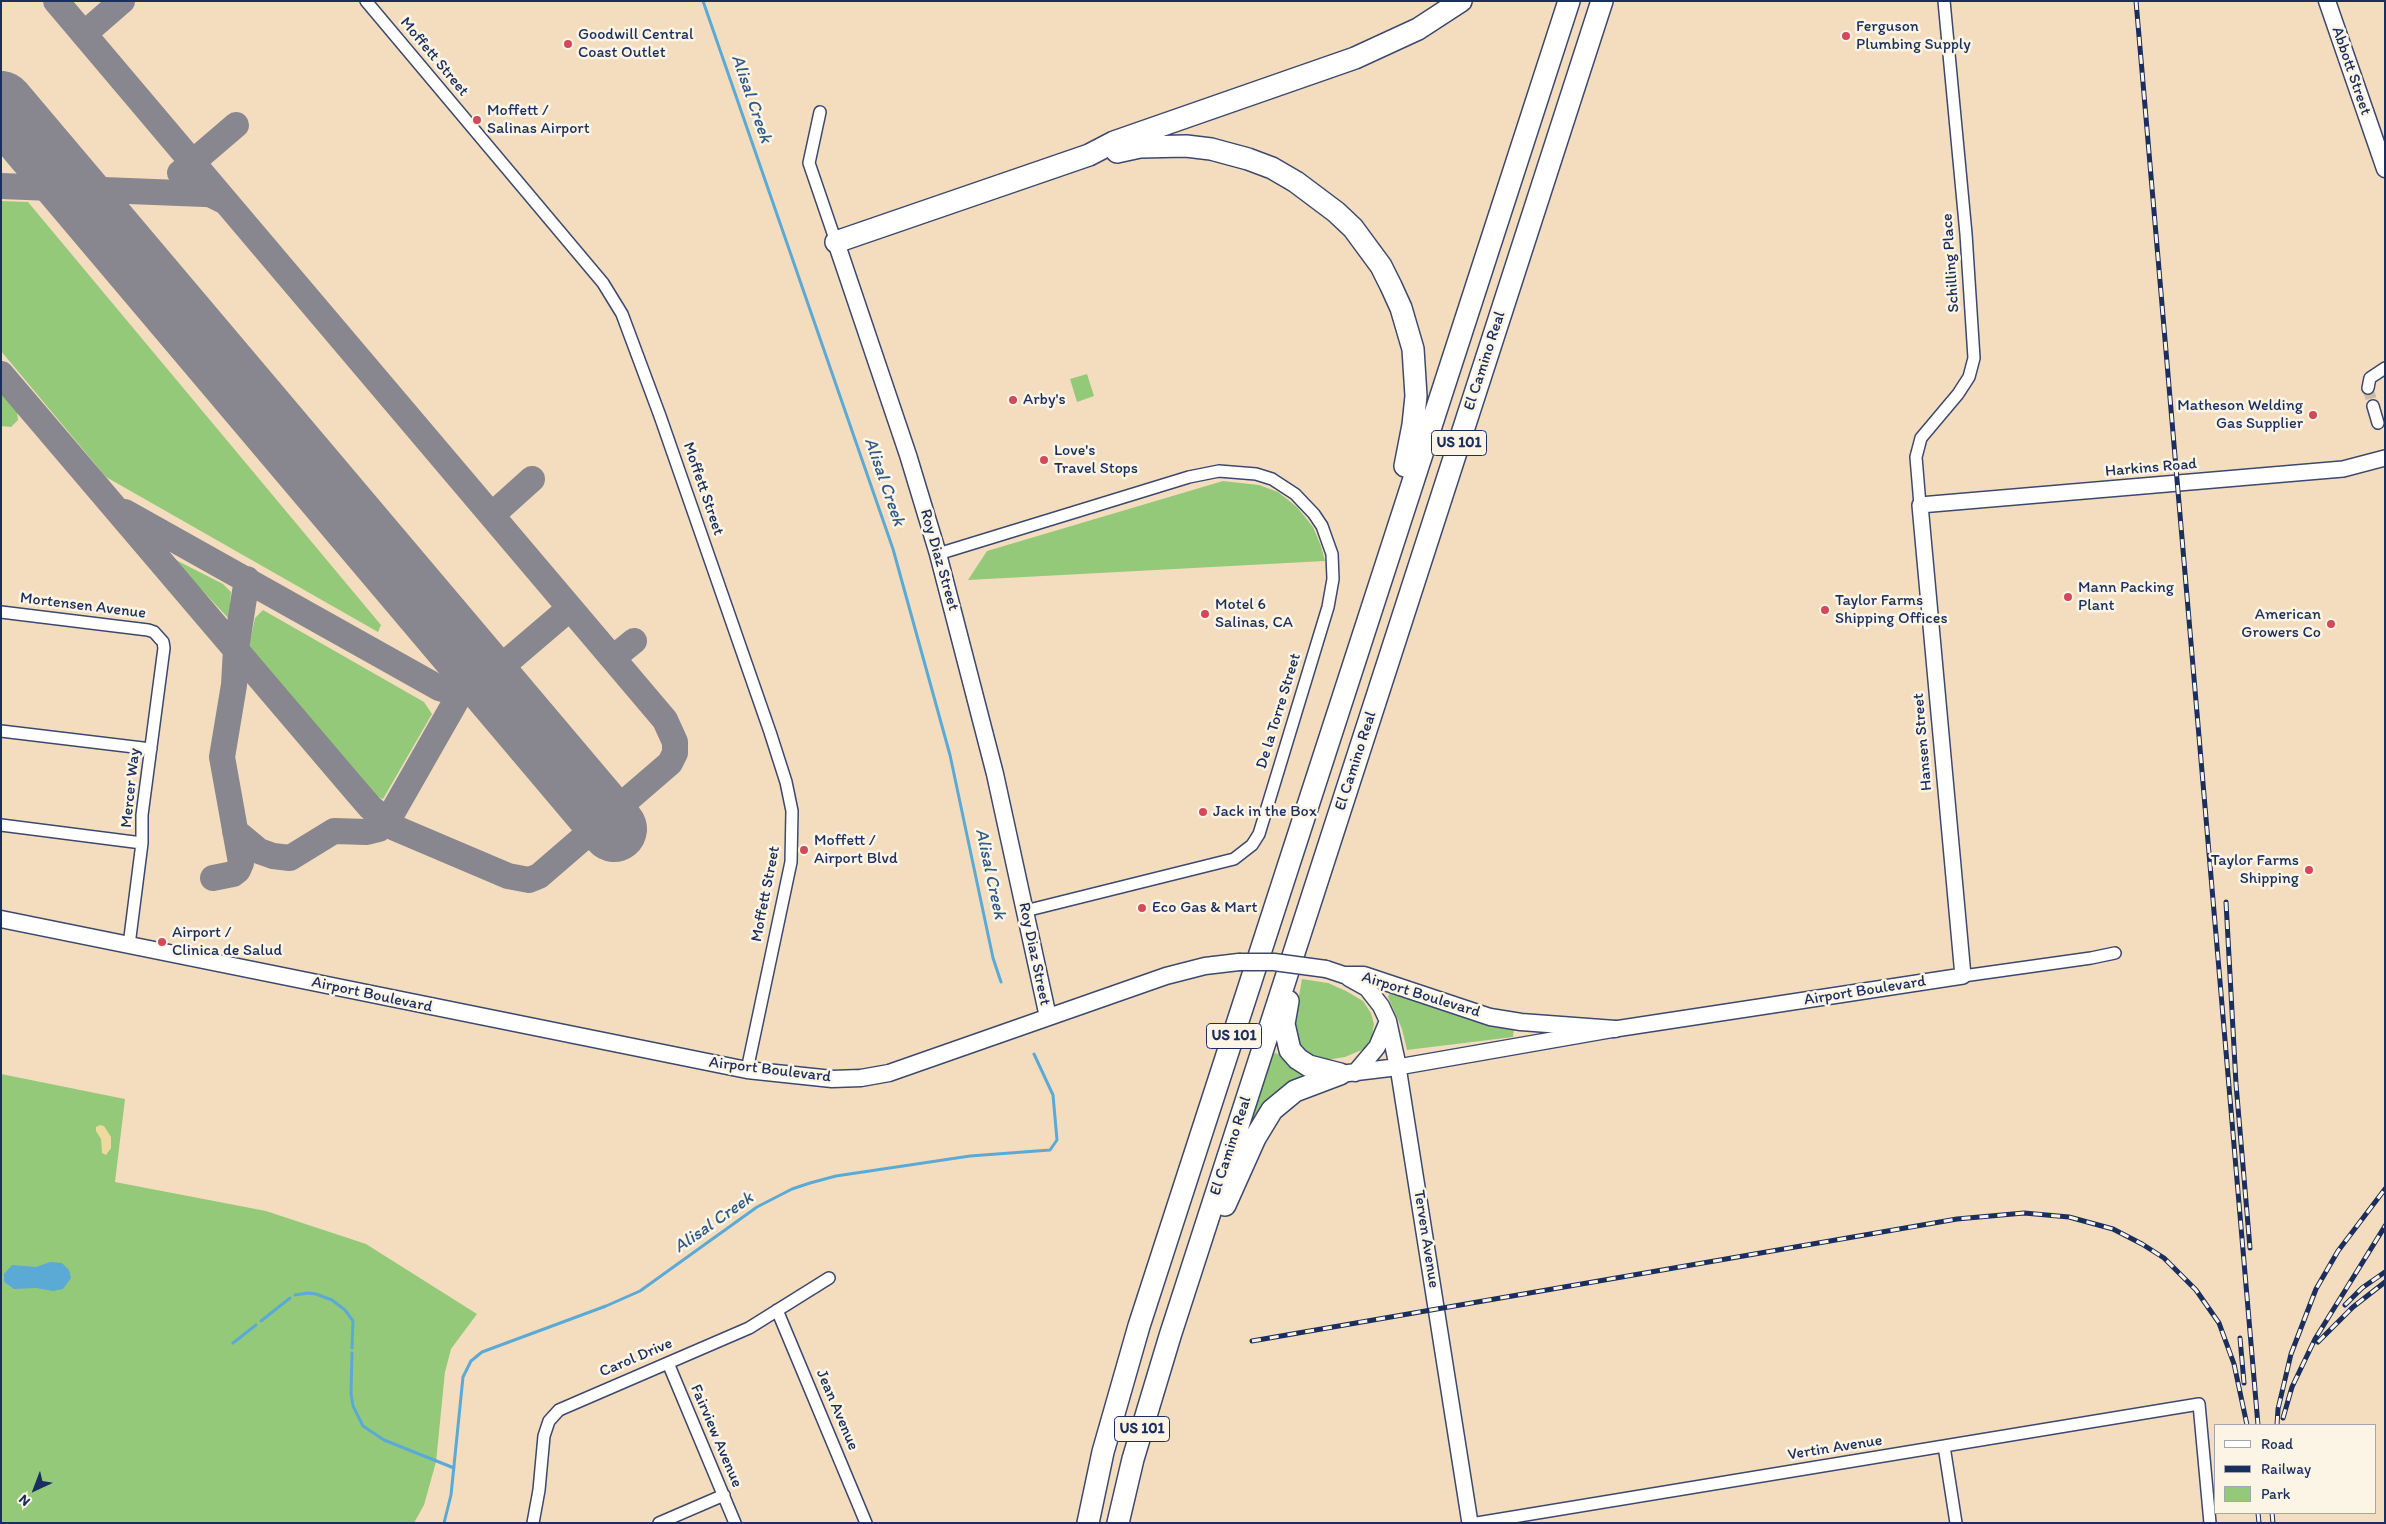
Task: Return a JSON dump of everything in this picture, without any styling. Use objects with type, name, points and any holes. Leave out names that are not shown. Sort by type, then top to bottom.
[{"type":"highway","points":[[836,242],[1089,155],[1114,142],[1388,44],[1418,29],[1461,1]]},
{"type":"highway","name":"El Camino Real","points":[[1088,1521],[1103,1452],[1140,1326],[1389,552],[1569,1]]},
{"type":"highway","name":"El Camino Real","points":[[1118,1523],[1133,1460],[1170,1336],[1602,1]]},
{"type":"highway","points":[[1089,155],[1140,148],[1186,146],[1211,149],[1248,159],[1272,168],[1316,196],[1336,212],[1367,246],[1381,266],[1400,308],[1413,349],[1416,374],[1413,425],[1391,515],[1389,552]]},
{"type":"highway","points":[[1316,886],[1286,1012],[1286,1037],[1290,1050],[1308,1066],[1347,1073]]},
{"type":"highway","points":[[1170,1336],[1247,1155],[1263,1123],[1283,1099],[1295,1091],[1347,1073]]},
{"type":"main road","name":"Abbott Street","points":[[2327,1],[2385,169]]},
{"type":"main road","name":"Roy Diaz Street","points":[[836,242],[908,455],[938,554],[996,774],[1048,1017]]},
{"type":"main road","name":"Airport Boulevard","points":[[1,919],[747,1070],[806,1078],[862,1078],[914,1065],[1166,976],[1205,966],[1239,962],[1274,962],[1326,968],[1344,975],[1364,975],[1490,1017],[1521,1022],[1615,1029]]},
{"type":"main road","name":"Terven Avenue","points":[[1344,975],[1367,988],[1381,1006],[1388,1022],[1398,1067]]},
{"type":"main road","points":[[1347,1073],[1377,1047],[1388,1022]]},
{"type":"main road","points":[[1347,1073],[1398,1067]]},
{"type":"street","name":"Moffett Street","points":[[366,1],[603,283],[622,314],[660,416],[770,732],[786,782],[792,811],[791,862],[747,1070]]},
{"type":"street","name":"Schilling Place","points":[[1920,505],[1916,456],[1921,438],[1958,394],[1969,377],[1974,358],[1966,234],[1944,1]]},
{"type":"street","name":"Roy Diaz Street","points":[[820,112],[809,163],[836,242]]},
{"type":"street","points":[[2368,388],[2370,378],[2385,368]]},
{"type":"street","points":[[2373,406],[2378,423]]},
{"type":"street","name":"Harkins Road","points":[[1920,505],[2342,469],[2385,458]]},
{"type":"street","name":"De la Torre Street","points":[[938,554],[1179,480],[1219,471],[1256,474],[1272,479],[1295,494],[1314,514],[1322,526],[1332,554],[1333,579],[1328,607],[1259,834],[1252,845],[1234,859],[1025,911]]},
{"type":"street","name":"Hansen Street","points":[[1920,505],[1962,976]]},
{"type":"street","name":"Mortensen Avenue","points":[[1,612],[148,630],[160,637]]},
{"type":"street","name":"Mercer Way","points":[[129,945],[142,843],[142,814],[164,648],[160,637]]},
{"type":"street","points":[[1,731],[151,749]]},
{"type":"street","points":[[1,825],[142,843]]},
{"type":"street","name":"Airport Boulevard","points":[[1398,1067],[1615,1029],[2115,953]]},
{"type":"street","name":"Terven Avenue","points":[[1398,1067],[1470,1523]]},
{"type":"street","name":"Carol Drive","points":[[532,1523],[538,1496],[544,1436],[547,1425],[555,1414],[570,1403],[736,1333],[829,1278]]},
{"type":"street","name":"Jean Avenue","points":[[777,1310],[866,1523]]},
{"type":"street","name":"Fairview Avenue","points":[[668,1363],[735,1523]]},
{"type":"street","name":"Vertin Avenue","points":[[1477,1523],[2199,1404],[2210,1523]]},
{"type":"street","points":[[1944,1446],[1956,1523]]},
{"type":"street","points":[[659,1523],[724,1496]]},
{"type":"green space","points":[[1,201],[28,202],[381,625],[378,632],[106,477],[1,351]]},
{"type":"green space","points":[[1087,374],[1094,396],[1077,402],[1070,379]]},
{"type":"green space","points":[[1,392],[17,411],[18,420],[11,427],[1,426]]},
{"type":"green space","points":[[1223,481],[1259,485],[1278,492],[1297,507],[1313,527],[1325,561],[968,580],[987,551]]},
{"type":"green space","points":[[172,558],[223,584],[231,592],[229,619]]},
{"type":"green space","points":[[263,610],[424,702],[432,714],[383,799],[373,795],[249,646],[255,618]]},
{"type":"green space","points":[[1302,979],[1328,983],[1363,1001],[1371,1013],[1374,1024],[1372,1036],[1364,1049],[1345,1057],[1320,1061],[1310,1058],[1292,1035]]},
{"type":"green space","points":[[1391,990],[1514,1028],[1513,1037],[1407,1050],[1402,1029],[1388,997]]},
{"type":"green space","points":[[1272,1052],[1287,1057],[1299,1068],[1304,1078],[1243,1141]]},
{"type":"green space","points":[[1,1074],[125,1099],[115,1182],[266,1211],[366,1244],[477,1314],[451,1349],[445,1372],[436,1462],[424,1505],[414,1523],[1,1523]]},
{"type":"sand","points":[[104,1126],[111,1137],[111,1148],[106,1155],[102,1153],[101,1139],[96,1131],[96,1127]]},
{"type":"water","points":[[50,1262],[62,1263],[69,1270],[71,1278],[63,1289],[53,1291],[36,1288],[14,1289],[4,1282],[4,1274],[12,1265],[36,1267]]},
{"type":"waterway","name":"Alisal Creek","points":[[703,1],[893,549],[950,755],[993,958],[1001,982]]},
{"type":"waterway","name":"Alisal Creek","points":[[444,1523],[451,1495],[463,1377],[471,1361],[482,1352],[606,1306],[640,1291],[757,1207],[792,1189],[836,1176],[970,1156],[1050,1150],[1057,1140],[1053,1095],[1034,1054]]},
{"type":"waterway","points":[[295,1295],[316,1294],[332,1300],[345,1310],[353,1321],[352,1348]]},
{"type":"waterway","points":[[261,1321],[290,1298]]},
{"type":"waterway","points":[[233,1343],[256,1325]]},
{"type":"waterway","points":[[352,1353],[351,1393],[353,1406],[363,1426],[384,1440],[454,1468]]},
{"type":"taxiway","points":[[56,1],[226,202]]},
{"type":"taxiway","points":[[84,34],[122,1]]},
{"type":"taxiway","points":[[180,173],[236,125]]},
{"type":"taxiway","points":[[1,186],[205,194],[212,195],[226,202],[665,720],[675,742],[675,753],[670,763],[539,876],[529,880],[508,876],[395,828],[370,807],[1,374]]},
{"type":"taxiway","points":[[492,515],[532,479]]},
{"type":"taxiway","points":[[125,512],[439,688],[460,694],[474,690],[570,608]]},
{"type":"taxiway","points":[[213,878],[233,874],[238,870],[241,863],[222,757],[234,685],[236,649],[247,579]]},
{"type":"taxiway","points":[[613,658],[634,641]]},
{"type":"taxiway","points":[[235,831],[259,851],[273,856],[290,858],[334,831],[367,832],[379,829],[387,822],[460,694]]},
{"type":"runway","points":[[1,104],[614,829]]},
{"type":"tunnel","points":[[2368,388],[2373,406]]},
{"type":"railway","points":[[2136,1],[2258,1424]]},
{"type":"railway","points":[[2226,902],[2236,1084],[2250,1248]]},
{"type":"railway","points":[[2277,1424],[2278,1409],[2291,1354],[2316,1289],[2338,1251],[2385,1189]]},
{"type":"railway","points":[[1252,1341],[1957,1219],[2024,1213],[2069,1217],[2113,1229],[2164,1258],[2196,1290],[2219,1323],[2234,1364],[2247,1424]]},
{"type":"railway","points":[[2283,1418],[2292,1387],[2315,1339],[2385,1226]]},
{"type":"railway","points":[[2345,1305],[2362,1288],[2385,1272]]},
{"type":"railway","points":[[2318,1342],[2353,1307],[2385,1282]]},
{"type":"railway","points":[[2240,1338],[2244,1383]]},
{"type":"railway","points":[[2258,1514],[2259,1523]]},
{"type":"railway","points":[[2272,1514],[2273,1523]]},
{"type":"place","name":"Ferguson Plumbing Supply","points":[[1846,36]]},
{"type":"place","name":"Goodwill Central Coast Outlet","points":[[568,44]]},
{"type":"place","name":"Moffett / Salinas Airport","points":[[477,120]]},
{"type":"place","name":"Arby's","points":[[1013,400]]},
{"type":"place","name":"Matheson Welding Gas Supplier","points":[[2313,415]]},
{"type":"place","name":"Love's Travel Stops","points":[[1044,460]]},
{"type":"place","name":"Mann Packing Plant","points":[[2068,597]]},
{"type":"place","name":"Taylor Farms Shipping Offices","points":[[1825,610]]},
{"type":"place","name":"Motel 6 Salinas, CA","points":[[1205,614]]},
{"type":"place","name":"American Growers Co","points":[[2331,624]]},
{"type":"place","name":"Jack in the Box","points":[[1203,812]]},
{"type":"place","name":"Moffett / Airport Blvd","points":[[804,850]]},
{"type":"place","name":"Taylor Farms Shipping","points":[[2309,870]]},
{"type":"place","name":"Eco Gas & Mart","points":[[1142,908]]},
{"type":"place","name":"Airport / Clinica de Salud","points":[[162,942]]}]
